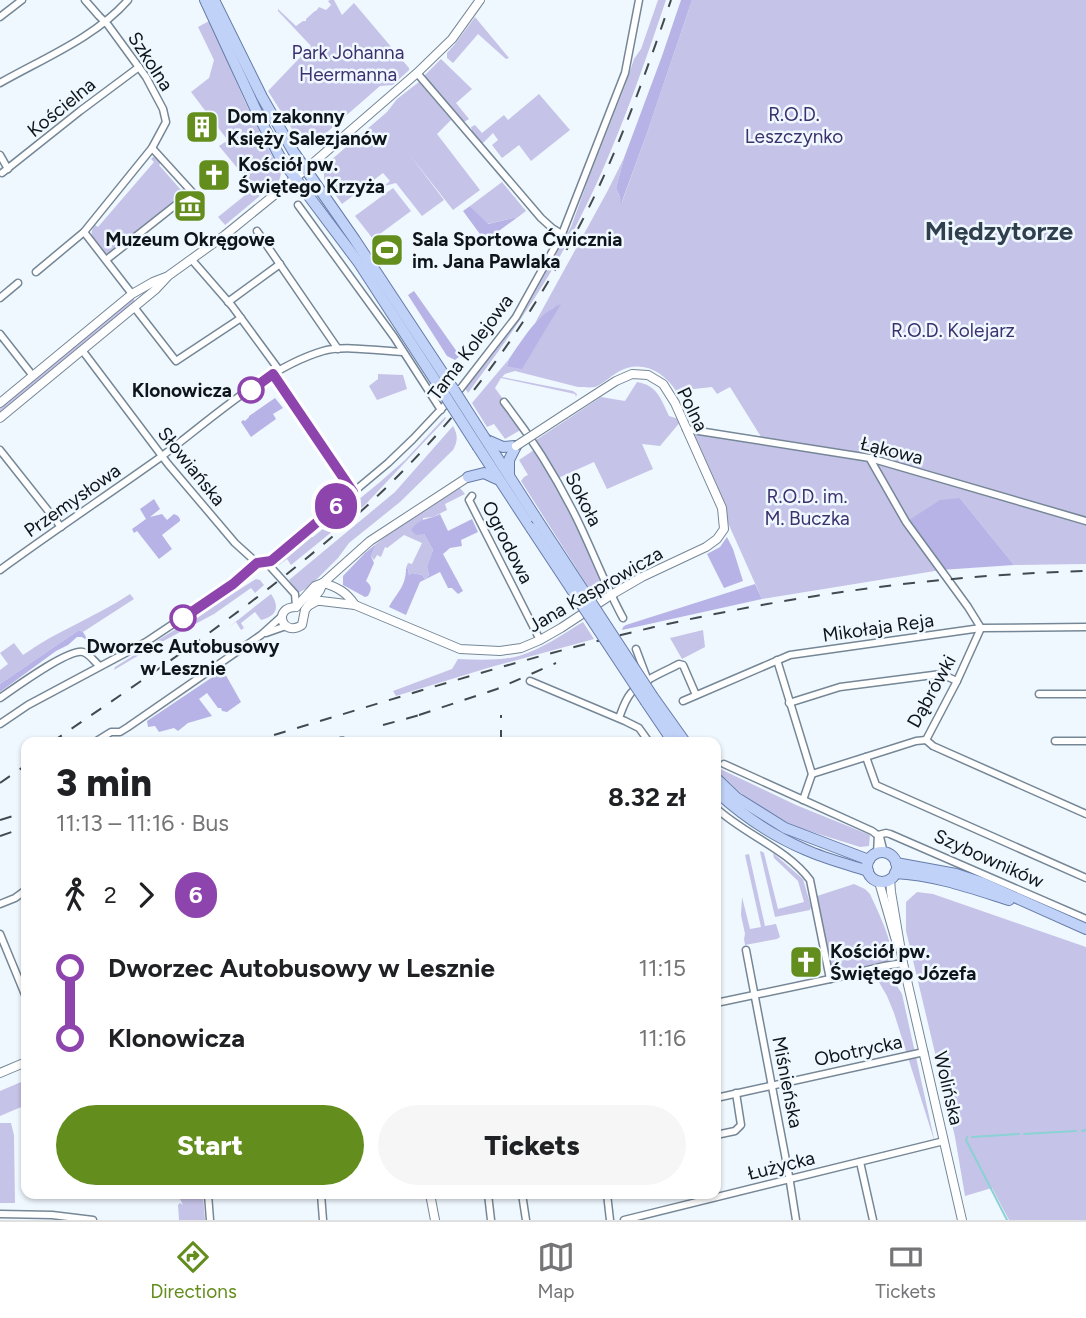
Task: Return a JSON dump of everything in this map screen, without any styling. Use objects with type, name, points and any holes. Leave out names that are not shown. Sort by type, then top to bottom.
[{"type":"main road","points":[[205,0],[270,140],[294,178],[403,321]]},
{"type":"main road","points":[[214,0],[262,97],[305,170],[342,222],[482,444],[650,700],[670,737]]},
{"type":"main road","points":[[482,444],[516,446]]},
{"type":"main road","points":[[468,478],[478,464],[482,444]]},
{"type":"main road","points":[[505,479],[509,460],[516,446]]},
{"type":"main road","points":[[468,478],[484,473],[505,479]]},
{"type":"main road","points":[[650,700],[681,737]]},
{"type":"main road","points":[[721,783],[737,798],[764,816],[798,834],[875,859]]},
{"type":"main road","points":[[721,795],[756,823],[794,845],[818,855],[875,859],[892,856],[894,872],[883,882],[872,878],[875,859]]},
{"type":"main road","name":"Szybowników","points":[[894,872],[979,889],[1007,900],[1026,903],[1086,929]]},
{"type":"street","points":[[0,17],[22,0]]},
{"type":"street","name":"Szkolna","points":[[85,0],[108,25],[139,67],[163,109],[166,122],[152,148]]},
{"type":"street","points":[[0,83],[105,22],[128,0]]},
{"type":"street","points":[[0,403],[132,294],[192,260],[305,170],[452,39],[480,0]]},
{"type":"street","name":"Tama Kolejowa","points":[[267,563],[413,439],[461,388],[516,317],[562,233],[625,73],[639,0]]},
{"type":"street","name":"Kościelna","points":[[0,155],[5,171],[139,67]]},
{"type":"street","points":[[417,73],[541,218],[551,228],[562,233]]},
{"type":"street","points":[[36,272],[84,232],[152,148],[192,192],[106,260]]},
{"type":"street","points":[[298,205],[367,299],[441,410]]},
{"type":"street","points":[[257,231],[338,349]]},
{"type":"street","points":[[84,232],[132,294],[176,361],[241,318]]},
{"type":"street","points":[[192,260],[241,318],[353,492]]},
{"type":"street","points":[[229,302],[280,264]]},
{"type":"street","points":[[0,418],[155,290],[168,276]]},
{"type":"street","points":[[0,298],[18,284]]},
{"type":"street","points":[[0,334],[33,376]]},
{"type":"street","name":"Przemysłowa","points":[[0,570],[276,372],[320,352],[338,349],[403,352]]},
{"type":"street","name":"Słowiańska","points":[[82,351],[162,456],[235,543],[257,563]]},
{"type":"street","name":"Polna","points":[[516,446],[624,376],[648,375],[663,384],[675,403],[722,509],[724,529]]},
{"type":"street","name":"Sokoła","points":[[505,402],[549,466],[576,516],[623,618]]},
{"type":"street","name":"Łąkowa","points":[[686,429],[870,458],[1086,521]]},
{"type":"street","points":[[0,450],[61,527]]},
{"type":"street","points":[[870,458],[906,522],[981,628]]},
{"type":"street","points":[[103,737],[111,732],[120,732],[261,635],[283,612],[315,586],[323,583],[381,534],[468,478]]},
{"type":"street","name":"Ogrodowa","points":[[472,496],[469,500],[540,640]]},
{"type":"street","name":"Jana Kasprowicza","points":[[306,611],[317,601],[355,605],[460,649],[500,651],[522,648],[540,640],[642,577],[706,547],[717,539],[724,529]]},
{"type":"street","points":[[0,724],[28,705],[146,642],[227,588],[257,563],[267,563],[293,592],[296,596],[292,607]]},
{"type":"street","points":[[337,587],[338,569]]},
{"type":"street","points":[[323,583],[331,601]]},
{"type":"street","points":[[282,616],[286,626],[292,629],[299,627],[323,583]]},
{"type":"street","name":"Jana Kasprowicza","points":[[323,583],[337,587],[349,596],[355,605]]},
{"type":"street","points":[[292,607],[306,611]]},
{"type":"street","points":[[261,635],[286,626]]},
{"type":"street","name":"Mikołaja Reja","points":[[683,701],[790,655],[981,628],[1086,627]]},
{"type":"street","name":"Dąbrówki","points":[[812,774],[926,740],[981,628]]},
{"type":"street","points":[[636,649],[648,681]]},
{"type":"street","points":[[0,698],[41,670],[78,651],[86,653],[100,666]]},
{"type":"street","points":[[776,660],[812,774],[803,800]]},
{"type":"street","points":[[619,718],[632,693],[679,664],[683,665],[696,695]]},
{"type":"street","points":[[789,703],[840,687],[942,674],[957,681]]},
{"type":"street","points":[[530,681],[619,718],[639,728],[645,737]]},
{"type":"street","points":[[1039,694],[1086,694]]},
{"type":"street","points":[[120,732],[122,737]]},
{"type":"street","points":[[926,740],[933,746],[1086,814]]},
{"type":"street","points":[[1055,741],[1086,741]]},
{"type":"street","points":[[866,757],[876,785],[1086,878]]},
{"type":"street","name":"Szybowników","points":[[724,764],[878,835],[890,834],[1085,916]]},
{"type":"street","points":[[721,812],[782,855],[810,880],[830,979]]},
{"type":"street","points":[[875,859],[880,837],[878,835]]},
{"type":"street","name":"Wolińska","points":[[894,872],[891,892],[903,963]]},
{"type":"street","name":"Wolińska","points":[[879,881],[903,963],[962,1220]]},
{"type":"street","points":[[0,904],[21,894]]},
{"type":"street","points":[[0,934],[21,985]]},
{"type":"street","name":"Miśnieńska","points":[[746,950],[796,1220]]},
{"type":"street","points":[[721,1002],[903,963]]},
{"type":"street","name":"Obotrycka","points":[[721,1097],[924,1052]]},
{"type":"street","points":[[0,1073],[21,1064]]},
{"type":"street","points":[[721,1134],[736,1131],[741,1125],[736,1093]]},
{"type":"street","name":"Łużycka","points":[[721,1196],[944,1141]]},
{"type":"street","points":[[860,1162],[873,1220]]},
{"type":"street","points":[[208,1199],[210,1220]]},
{"type":"street","points":[[321,1199],[323,1220]]},
{"type":"street","points":[[431,1199],[435,1220]]},
{"type":"street","points":[[489,1199],[491,1220]]},
{"type":"street","points":[[523,1199],[526,1220]]},
{"type":"street","points":[[608,1199],[610,1220]]},
{"type":"street","name":"Łużycka","points":[[624,1220],[709,1199]]},
{"type":"street","points":[[0,1214],[93,1220]]},
{"type":"green space","name":"Park Johanna Heermanna","points":[[334,0],[342,15],[354,3],[409,70],[393,85],[380,86],[309,148],[302,145],[268,91],[311,46],[278,9],[296,26],[306,21],[319,7],[326,10],[331,5],[328,1]]},
{"type":"green space","points":[[658,0],[666,0],[625,116],[589,200],[539,292],[468,393],[465,388],[524,312],[571,227]]},
{"type":"green space","points":[[692,0],[1086,0],[1086,564],[1014,565],[960,498],[941,570],[762,599],[686,429],[763,440],[730,387],[717,394],[712,387],[676,391],[665,378],[643,367],[627,368],[595,387],[578,387],[515,371],[502,377],[573,391],[577,394],[576,397],[575,394],[501,378],[495,388],[524,428],[505,439],[494,424],[487,427],[472,403],[554,307],[535,323],[624,158],[616,188],[622,202]]},
{"type":"green space","points":[[475,17],[509,58],[506,59],[478,34],[453,63],[447,58],[447,53]]},
{"type":"green space","points":[[211,20],[243,97],[281,172],[279,181],[269,191],[225,225],[218,217],[254,188],[219,146],[228,143],[226,138],[191,92],[209,78],[214,60],[198,27]]},
{"type":"green space","points":[[441,59],[472,89],[456,103],[469,119],[464,122],[424,76]]},
{"type":"green space","points":[[419,82],[451,120],[437,134],[480,190],[453,210],[409,154],[444,200],[422,216],[396,183],[384,186],[390,181],[383,173],[342,204],[324,179],[324,166]]},
{"type":"green space","points":[[539,94],[570,130],[531,161],[519,145],[502,158],[492,145],[498,140],[493,133],[482,144],[484,148],[473,134],[471,127],[475,125],[482,133],[504,115],[508,120]]},
{"type":"green space","points":[[153,157],[162,162],[159,165],[181,190],[185,188],[186,193],[105,255],[92,237],[93,229],[95,225],[98,227],[154,162],[151,159]]},
{"type":"green space","points":[[502,182],[526,211],[518,217],[487,224],[470,206]]},
{"type":"green space","points":[[393,188],[411,211],[373,239],[355,216]]},
{"type":"green space","points":[[129,293],[135,301],[0,412],[0,400]]},
{"type":"green space","points":[[378,374],[403,375],[407,389],[377,400],[369,386],[378,379]]},
{"type":"green space","points":[[637,382],[654,390],[669,416],[682,420],[660,446],[642,444],[653,469],[607,489],[594,462],[556,479],[606,586],[594,596],[521,481],[528,475],[519,460],[537,448],[533,442],[601,397],[625,401]]},
{"type":"green space","points":[[445,417],[365,505],[291,565],[287,559],[279,565],[278,561],[308,537],[313,537],[405,460]]},
{"type":"green space","points":[[453,426],[457,438],[453,450],[400,502],[349,543],[309,587],[298,593],[289,580],[395,492]]},
{"type":"green space","points":[[460,488],[465,494],[445,504],[447,510],[433,517],[423,518],[424,534],[433,550],[427,566],[429,575],[425,579],[422,575],[409,575],[406,568],[408,563],[412,564],[422,543],[404,535],[385,547],[381,557],[377,555],[374,560],[371,556],[376,544]]},
{"type":"green space","points":[[256,579],[264,585],[255,593],[251,588],[214,614],[114,670],[115,667]]},
{"type":"green space","points":[[130,594],[134,599],[83,632],[79,630],[0,684],[0,670],[8,664],[0,653],[14,643],[23,655]]},
{"type":"green space","points":[[271,594],[276,607],[271,616],[261,620],[255,612],[241,623],[244,628],[241,630],[236,622],[229,627]]},
{"type":"green space","points":[[583,622],[594,639],[396,696],[393,691],[452,669],[458,659],[511,658],[528,653]]},
{"type":"green space","points":[[703,630],[705,647],[682,659],[670,638]]},
{"type":"green space","points":[[721,769],[796,805],[870,835],[869,846],[860,847],[790,825],[754,805],[721,775]]},
{"type":"green space","points":[[761,851],[764,853],[778,909],[804,902],[798,881],[774,858],[773,853],[803,879],[810,910],[775,917]]},
{"type":"green space","points":[[749,854],[765,926],[776,924],[780,937],[745,945],[741,915],[742,897],[750,929],[761,927],[745,855]]},
{"type":"green space","points":[[854,884],[870,894],[889,938],[891,953],[884,966],[902,994],[935,1143],[894,1013],[872,970],[830,979],[814,897]]},
{"type":"green space","points":[[917,892],[933,894],[1086,947],[1086,1220],[1009,1220],[992,1188],[965,1196],[955,1137],[906,931],[906,902]]},
{"type":"green space","points":[[21,1082],[21,1107],[0,1116],[0,1091]]},
{"type":"green space","points":[[0,1123],[11,1123],[14,1135],[15,1203],[0,1203]]},
{"type":"green space","points":[[180,1199],[203,1199],[205,1220],[179,1220],[178,1205],[183,1205]]},
{"type":"shaded area","points":[[681,0],[692,0],[621,204],[616,188],[624,158]]},
{"type":"shaded area","points":[[470,206],[488,224],[518,217],[485,241],[463,211]]},
{"type":"shaded area","points":[[414,291],[460,356],[455,360],[447,356],[408,295]]},
{"type":"shaded area","points":[[561,304],[522,369],[507,366],[531,328],[552,308]]},
{"type":"shaded area","points":[[275,398],[283,408],[273,414],[276,419],[251,437],[241,422]]},
{"type":"shaded area","points":[[960,498],[1014,565],[941,570],[906,522],[940,500]]},
{"type":"shaded area","points":[[154,499],[160,509],[150,517],[162,514],[167,520],[174,514],[180,519],[162,535],[172,549],[159,559],[137,531],[134,533],[132,529],[146,519],[140,509]]},
{"type":"shaded area","points":[[440,514],[448,531],[472,519],[478,532],[461,540],[462,546],[450,548],[443,554],[463,591],[458,594],[448,588],[440,572],[420,582],[406,615],[389,607],[403,585],[406,568],[409,575],[422,575],[425,579],[429,575],[427,566],[433,550],[424,534],[416,535],[411,530],[421,521]]},
{"type":"shaded area","points":[[727,537],[743,581],[724,588],[707,554],[720,547]]},
{"type":"shaded area","points":[[376,544],[371,556],[374,563],[366,581],[371,589],[365,597],[343,585],[343,576]]},
{"type":"shaded area","points":[[755,584],[762,599],[622,630],[626,625]]},
{"type":"shaded area","points":[[79,630],[89,642],[77,637],[0,692],[0,684]]},
{"type":"shaded area","points":[[223,670],[241,702],[227,712],[222,711],[207,693],[199,699],[212,716],[188,723],[178,731],[174,728],[159,732],[155,726],[148,727],[147,721]]},
{"type":"waterway","points":[[1082,1131],[1086,1130]]},
{"type":"waterway","points":[[1024,1134],[1076,1131]]},
{"type":"waterway","points":[[972,1137],[1019,1134]]},
{"type":"waterway","points":[[967,1137],[966,1140],[1007,1220]]},
{"type":"railway","points":[[59,737],[245,606],[338,532],[422,451],[468,398],[529,312],[582,221],[620,140],[671,0]]},
{"type":"railway","points":[[268,737],[549,654],[704,616],[921,582],[1086,571]]},
{"type":"railway","points":[[419,715],[497,689],[556,663]]},
{"type":"railway","points":[[383,725],[427,713]]},
{"type":"railway","points":[[501,715],[501,737]]},
{"type":"railway","points":[[0,783],[21,768]]},
{"type":"railway","points":[[0,820],[21,814]]},
{"type":"railway","points":[[0,836],[21,829]]},
{"type":"bus line","name":"6","points":[[183,618],[233,584],[257,563],[271,561],[353,492],[273,374],[251,390]]},
{"type":"place","name":"Dom zakonny Księży Salezjanów","points":[[202,127]]},
{"type":"place","name":"Kościół pw. Świętego Krzyża","points":[[214,175]]},
{"type":"place","name":"Muzeum Okręgowe","points":[[190,206]]},
{"type":"place","name":"Sala Sportowa Ćwicznia im. Jana Pawlaka","points":[[387,250]]},
{"type":"place","name":"Klonowicza","points":[[251,390]]},
{"type":"place","name":"Dworzec Autobusowy w Lesznie","points":[[183,618]]},
{"type":"place","name":"Kościół pw. Świętego Józefa","points":[[806,962]]},
{"type":"district","name":"Międzytorze","points":[[999,231]]},
{"type":"park label","name":"R.O.D. Leszczynko","points":[[794,125]]},
{"type":"park label","name":"R.O.D. Kolejarz","points":[[953,330]]},
{"type":"park label","name":"R.O.D. im. M. Buczka","points":[[807,507]]}]
